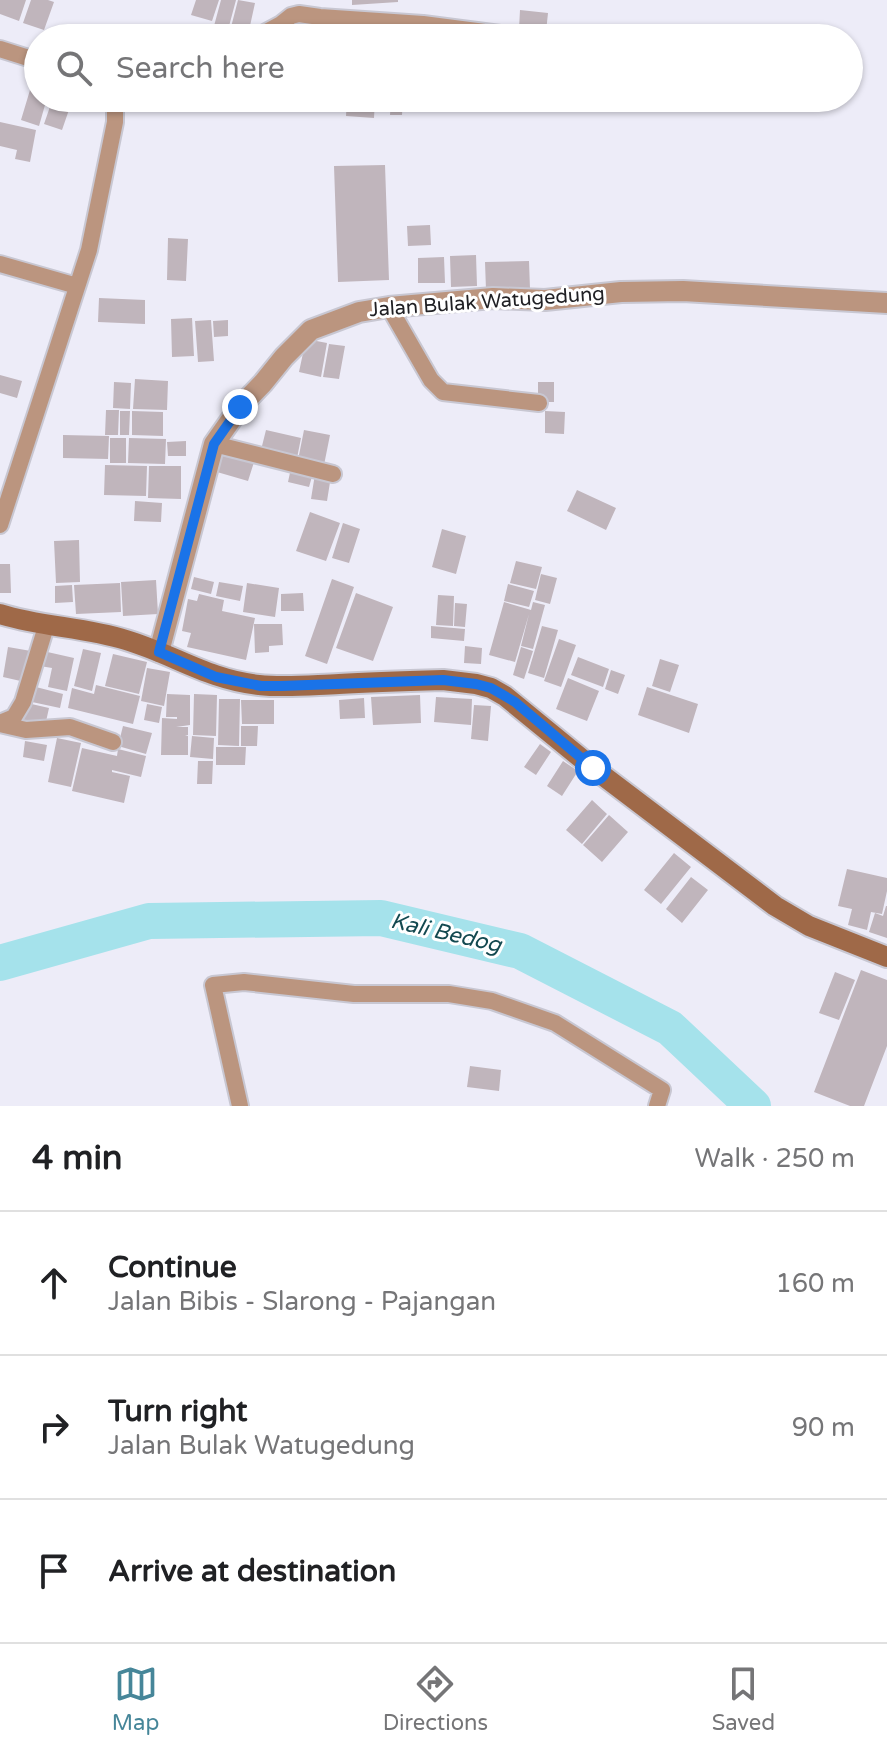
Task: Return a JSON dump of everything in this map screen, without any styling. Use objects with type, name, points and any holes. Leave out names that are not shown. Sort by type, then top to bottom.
[{"type":"main road","points":[[0,614],[126,639],[216,677],[261,686],[443,680],[464,681],[491,688],[515,702],[593,768],[775,906],[809,926],[887,957]]},
{"type":"street","points":[[281,24],[299,14],[423,24]]},
{"type":"street","points":[[0,49],[24,57]]},
{"type":"street","points":[[0,525],[89,250],[115,112]]},
{"type":"street","points":[[0,264],[77,286]]},
{"type":"street","name":"Jalan Bulak Watugedung","points":[[159,652],[214,444],[240,407],[311,330],[359,312],[389,307],[493,298],[545,300],[621,292],[683,291],[887,303]]},
{"type":"street","points":[[389,307],[431,380],[443,392],[539,403]]},
{"type":"street","points":[[214,444],[333,474]]},
{"type":"street","points":[[0,724],[14,717],[23,702],[47,623]]},
{"type":"street","points":[[0,724],[26,730],[74,727],[113,742]]},
{"type":"street","points":[[240,1106],[213,985],[244,982],[354,994],[449,994],[492,1001],[555,1023],[662,1090],[657,1106]]},
{"type":"building","points":[[0,0],[26,0],[19,21],[0,14]]},
{"type":"building","points":[[31,0],[54,2],[46,24],[23,23]]},
{"type":"building","points":[[196,0],[219,0],[212,21],[191,15]]},
{"type":"building","points":[[221,0],[236,0],[230,24],[215,24]]},
{"type":"building","points":[[238,0],[255,3],[250,24],[232,24]]},
{"type":"building","points":[[352,0],[398,0],[398,2],[352,5]]},
{"type":"building","points":[[520,10],[548,13],[547,24],[519,24]]},
{"type":"building","points":[[24,110],[43,112],[39,126],[21,120]]},
{"type":"building","points":[[48,112],[68,112],[62,130],[44,124]]},
{"type":"building","points":[[346,112],[374,112],[374,118],[346,116]]},
{"type":"building","points":[[0,122],[36,130],[30,162],[15,159],[17,150],[0,146]]},
{"type":"building","points":[[385,165],[389,280],[338,282],[334,166]]},
{"type":"building","points":[[430,225],[431,245],[408,246],[407,226]]},
{"type":"building","points":[[168,238],[188,239],[186,281],[167,280]]},
{"type":"building","points":[[476,255],[477,286],[451,287],[450,256]]},
{"type":"building","points":[[444,257],[445,283],[418,283],[418,258]]},
{"type":"building","points":[[529,261],[530,289],[486,290],[485,262]]},
{"type":"building","points":[[99,298],[145,300],[145,324],[98,322]]},
{"type":"building","points":[[192,318],[194,356],[172,357],[171,319]]},
{"type":"building","points":[[211,320],[214,361],[198,362],[195,321]]},
{"type":"building","points":[[228,320],[228,336],[214,337],[213,321]]},
{"type":"building","points":[[306,339],[327,343],[321,377],[299,372]]},
{"type":"building","points":[[329,344],[345,346],[339,379],[323,377]]},
{"type":"building","points":[[0,375],[22,381],[17,398],[0,393]]},
{"type":"building","points":[[135,379],[168,381],[167,410],[133,409]]},
{"type":"building","points":[[114,382],[131,383],[130,409],[113,408]]},
{"type":"building","points":[[538,382],[554,382],[554,402],[538,402]]},
{"type":"building","points":[[106,410],[119,410],[118,435],[105,435]]},
{"type":"building","points":[[120,411],[130,411],[129,435],[120,435]]},
{"type":"building","points":[[132,411],[163,412],[163,436],[132,435]]},
{"type":"building","points":[[545,411],[565,412],[564,434],[545,433]]},
{"type":"building","points":[[266,430],[301,438],[297,458],[261,450]]},
{"type":"building","points":[[304,430],[330,435],[324,465],[298,460]]},
{"type":"building","points":[[63,435],[109,436],[108,459],[63,458]]},
{"type":"building","points":[[110,438],[126,438],[126,463],[110,463]]},
{"type":"building","points":[[129,438],[166,439],[165,464],[128,463]]},
{"type":"building","points":[[186,441],[186,456],[168,456],[167,442]]},
{"type":"building","points":[[223,450],[255,459],[248,481],[217,472]]},
{"type":"building","points":[[105,465],[147,466],[146,496],[104,495]]},
{"type":"building","points":[[149,466],[181,466],[181,499],[148,498]]},
{"type":"building","points":[[291,468],[313,473],[309,487],[288,482]]},
{"type":"building","points":[[315,474],[331,476],[327,501],[311,499]]},
{"type":"building","points":[[577,490],[616,508],[606,530],[567,511]]},
{"type":"building","points":[[135,501],[162,503],[161,522],[134,521]]},
{"type":"building","points":[[310,512],[340,523],[326,561],[296,551]]},
{"type":"building","points":[[343,523],[360,529],[349,563],[332,558]]},
{"type":"building","points":[[442,529],[466,536],[456,574],[432,567]]},
{"type":"building","points":[[79,540],[80,582],[56,583],[54,541]]},
{"type":"building","points":[[516,561],[542,567],[536,589],[510,583]]},
{"type":"building","points":[[0,564],[10,564],[11,593],[0,593]]},
{"type":"building","points":[[541,574],[557,578],[550,604],[535,600]]},
{"type":"building","points":[[194,577],[214,582],[211,594],[191,589]]},
{"type":"building","points":[[332,579],[354,587],[327,664],[305,656]]},
{"type":"building","points":[[156,580],[158,614],[123,616],[121,582]]},
{"type":"building","points":[[219,582],[243,586],[240,601],[216,596]]},
{"type":"building","points":[[120,583],[121,612],[76,614],[74,585]]},
{"type":"building","points":[[247,583],[279,588],[275,617],[243,612]]},
{"type":"building","points":[[508,584],[534,591],[529,607],[504,601]]},
{"type":"building","points":[[72,585],[73,602],[55,603],[55,586]]},
{"type":"building","points":[[303,593],[304,611],[281,611],[281,594]]},
{"type":"building","points":[[356,593],[393,607],[373,661],[336,648]]},
{"type":"building","points":[[199,594],[224,600],[222,611],[255,618],[246,660],[187,647],[191,633],[182,631],[188,599],[197,601]]},
{"type":"building","points":[[438,595],[454,596],[453,626],[436,625]]},
{"type":"building","points":[[504,602],[531,610],[533,602],[545,605],[533,649],[521,646],[529,614],[515,662],[489,655]]},
{"type":"building","points":[[455,603],[467,604],[465,627],[454,626]]},
{"type":"building","points":[[254,624],[282,624],[283,645],[269,646],[269,652],[255,653]]},
{"type":"building","points":[[431,626],[465,629],[464,641],[431,638]]},
{"type":"building","points":[[542,626],[558,630],[544,678],[528,673]]},
{"type":"building","points":[[559,639],[576,645],[561,687],[544,681]]},
{"type":"building","points":[[465,646],[482,648],[481,664],[464,663]]},
{"type":"building","points":[[8,647],[31,651],[25,682],[3,677]]},
{"type":"building","points":[[521,647],[533,651],[524,679],[513,675]]},
{"type":"building","points":[[83,649],[101,653],[92,691],[74,686]]},
{"type":"building","points":[[43,651],[74,658],[67,691],[48,687],[52,668],[40,666]]},
{"type":"building","points":[[113,654],[147,662],[139,694],[105,686]]},
{"type":"building","points":[[578,657],[609,669],[603,687],[571,675]]},
{"type":"building","points":[[660,659],[679,665],[670,692],[652,686]]},
{"type":"building","points":[[147,668],[170,672],[164,706],[141,701]]},
{"type":"building","points":[[611,670],[625,675],[618,694],[605,689]]},
{"type":"building","points":[[568,678],[599,691],[587,721],[556,709]]},
{"type":"building","points":[[96,685],[140,696],[133,724],[68,708],[72,688],[94,694]]},
{"type":"building","points":[[36,687],[63,694],[60,708],[32,702]]},
{"type":"building","points":[[647,687],[698,704],[689,733],[638,715]]},
{"type":"building","points":[[167,694],[190,695],[190,725],[176,727],[188,727],[188,735],[185,736],[188,736],[188,755],[161,755],[162,718],[177,719],[166,717]]},
{"type":"building","points":[[194,694],[217,695],[216,736],[193,735]]},
{"type":"building","points":[[420,695],[421,723],[373,725],[371,697]]},
{"type":"building","points":[[436,697],[472,699],[471,725],[434,722]]},
{"type":"building","points":[[364,698],[365,718],[340,719],[339,700]]},
{"type":"building","points":[[219,699],[240,699],[239,746],[218,745]]},
{"type":"building","points":[[241,700],[274,700],[274,724],[242,724]]},
{"type":"building","points":[[27,703],[49,708],[45,726],[23,721]]},
{"type":"building","points":[[147,704],[162,707],[159,723],[144,720]]},
{"type":"building","points":[[474,705],[491,706],[488,741],[471,739]]},
{"type":"building","points":[[123,726],[152,733],[146,754],[118,746]]},
{"type":"building","points":[[241,726],[258,726],[257,746],[241,746]]},
{"type":"building","points":[[192,736],[214,738],[213,759],[190,757]]},
{"type":"building","points":[[57,738],[81,743],[71,787],[48,782]]},
{"type":"building","points":[[25,741],[47,745],[44,761],[23,757]]},
{"type":"building","points":[[540,744],[551,752],[536,775],[524,767]]},
{"type":"building","points":[[216,747],[246,747],[245,765],[216,765]]},
{"type":"building","points":[[82,748],[117,756],[118,749],[146,756],[141,777],[112,770],[130,776],[124,803],[72,791]]},
{"type":"building","points":[[198,761],[213,761],[212,784],[197,784]]},
{"type":"building","points":[[563,761],[578,771],[562,796],[547,786]]},
{"type":"building","points":[[592,800],[607,814],[582,844],[566,830]]},
{"type":"building","points":[[609,815],[628,832],[602,862],[583,845]]},
{"type":"building","points":[[674,853],[691,867],[661,904],[644,890]]},
{"type":"building","points":[[847,869],[887,878],[882,914],[871,912],[867,930],[848,925],[852,909],[838,906]]},
{"type":"building","points":[[691,877],[708,890],[682,923],[666,909]]},
{"type":"building","points":[[886,906],[887,938],[869,932],[875,913],[883,916]]},
{"type":"building","points":[[861,970],[887,980],[887,1046],[864,1106],[850,1106],[814,1092]]},
{"type":"building","points":[[835,972],[855,980],[839,1020],[819,1013]]},
{"type":"building","points":[[470,1066],[501,1070],[499,1091],[467,1087]]},
{"type":"waterway","name":"Kali Bedog","points":[[0,963],[149,921],[381,918],[520,951],[670,1028],[753,1106]]},
{"type":"route","points":[[240,407],[214,444],[159,652],[216,677],[261,686],[443,680],[464,681],[491,688],[515,702],[593,768]]}]
